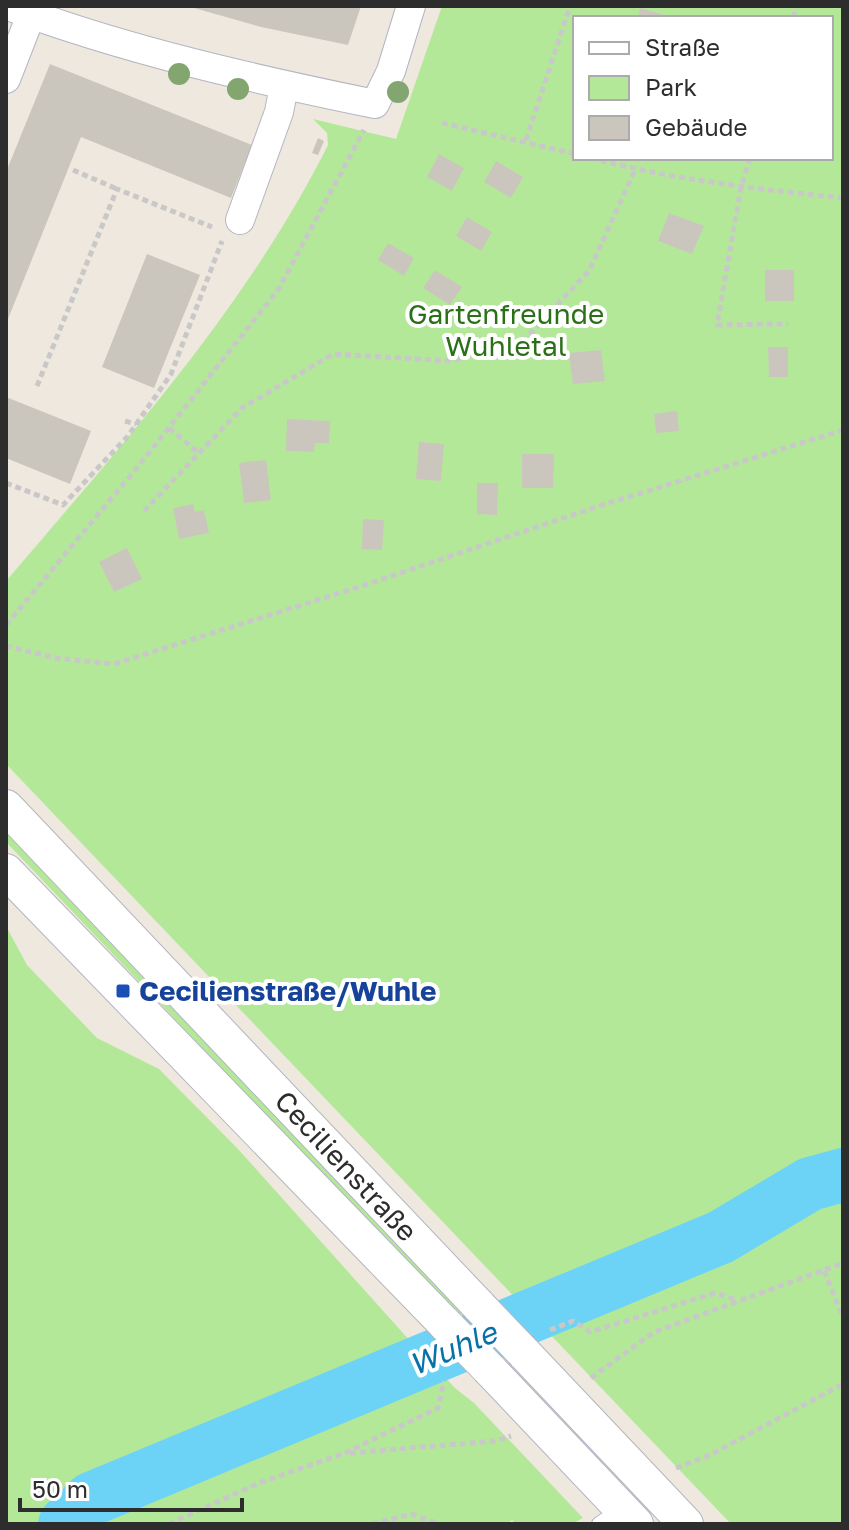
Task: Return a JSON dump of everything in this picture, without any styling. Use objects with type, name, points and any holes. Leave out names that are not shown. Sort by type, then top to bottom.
[{"type":"street","points":[[6,79],[20,10],[284,86],[375,104],[391,71],[411,6]]},
{"type":"street","points":[[240,220],[279,112],[284,86]]},
{"type":"street","name":"Cecilienstraße","points":[[6,807],[686,1524]]},
{"type":"street","name":"Cecilienstraße","points":[[6,871],[490,1370],[619,1519]]},
{"type":"path","points":[[526,140],[570,6]]},
{"type":"path","points":[[6,625],[278,290],[375,104]]},
{"type":"path","points":[[442,123],[526,140],[573,153]]},
{"type":"path","points":[[598,160],[635,170],[741,187],[843,198]]},
{"type":"path","points":[[749,160],[741,187],[717,325],[788,324]]},
{"type":"path","points":[[6,483],[63,505],[136,424],[171,374],[226,233],[73,170]]},
{"type":"path","points":[[144,511],[242,408],[333,354],[451,361],[524,340],[589,271],[635,170]]},
{"type":"path","points":[[37,386],[117,189]]},
{"type":"path","points":[[125,421],[136,424]]},
{"type":"path","points":[[169,428],[199,453]]},
{"type":"path","points":[[6,646],[56,658],[114,664],[843,430]]},
{"type":"path","points":[[591,1378],[654,1332],[843,1263]]},
{"type":"path","points":[[824,1271],[843,1317]]},
{"type":"path","points":[[550,1330],[573,1321],[590,1332],[715,1293],[738,1300]]},
{"type":"path","points":[[169,1524],[259,1483],[345,1453],[438,1408],[444,1381]]},
{"type":"path","points":[[677,1468],[710,1455],[843,1384]]},
{"type":"path","points":[[345,1453],[495,1441],[506,1437]]},
{"type":"path","points":[[372,1524],[411,1514],[439,1524]]},
{"type":"green space","name":"Gartenfreunde Wuhletal","points":[[442,6],[843,6],[843,1524],[731,1524],[6,764],[6,581],[138,425],[222,317],[260,262],[328,145],[327,133],[313,119],[396,139]]},
{"type":"green space","points":[[6,828],[25,847],[31,858],[464,1312],[458,1316],[6,842]]},
{"type":"green space","points":[[6,926],[27,965],[97,1038],[159,1069],[238,1149],[411,1342],[455,1388],[474,1403],[583,1518],[572,1524],[516,1524],[512,1520],[506,1524],[6,1524]]},
{"type":"building","points":[[187,6],[361,6],[348,45],[261,27]]},
{"type":"building","points":[[640,8],[668,16],[638,16]]},
{"type":"building","points":[[50,64],[252,145],[231,198],[81,137],[6,324],[6,172]]},
{"type":"building","points":[[318,138],[324,141],[318,155],[312,153]]},
{"type":"building","points":[[439,154],[464,168],[452,191],[427,177]]},
{"type":"building","points":[[496,161],[523,177],[511,198],[484,182]]},
{"type":"building","points":[[669,213],[704,226],[692,254],[658,241]]},
{"type":"building","points":[[467,217],[492,232],[481,251],[456,236]]},
{"type":"building","points":[[388,243],[414,258],[404,276],[378,260]]},
{"type":"building","points":[[147,254],[200,275],[154,388],[102,367]]},
{"type":"building","points":[[435,270],[462,287],[450,305],[423,288]]},
{"type":"building","points":[[765,270],[794,270],[794,301],[765,301]]},
{"type":"building","points":[[768,347],[788,347],[788,377],[769,377]]},
{"type":"building","points":[[601,350],[605,381],[573,384],[569,353]]},
{"type":"building","points":[[6,397],[91,431],[70,484],[6,458]]},
{"type":"building","points":[[677,411],[679,431],[656,433],[654,414]]},
{"type":"building","points":[[287,419],[330,421],[329,443],[315,443],[314,452],[286,451]]},
{"type":"building","points":[[419,442],[444,444],[441,481],[416,479]]},
{"type":"building","points":[[522,454],[554,454],[553,488],[522,488]]},
{"type":"building","points":[[266,460],[271,500],[244,503],[239,463]]},
{"type":"building","points":[[477,483],[498,483],[497,515],[477,514]]},
{"type":"building","points":[[193,504],[195,512],[204,510],[209,533],[179,539],[173,508]]},
{"type":"building","points":[[363,519],[384,520],[382,550],[362,549]]},
{"type":"building","points":[[127,548],[142,579],[114,592],[99,562]]},
{"type":"waterway","name":"Wuhle","points":[[65,1524],[91,1499],[721,1237],[810,1184],[843,1175]]},
{"type":"place","name":"Cecilienstraße/Wuhle","points":[[123,991]]}]
